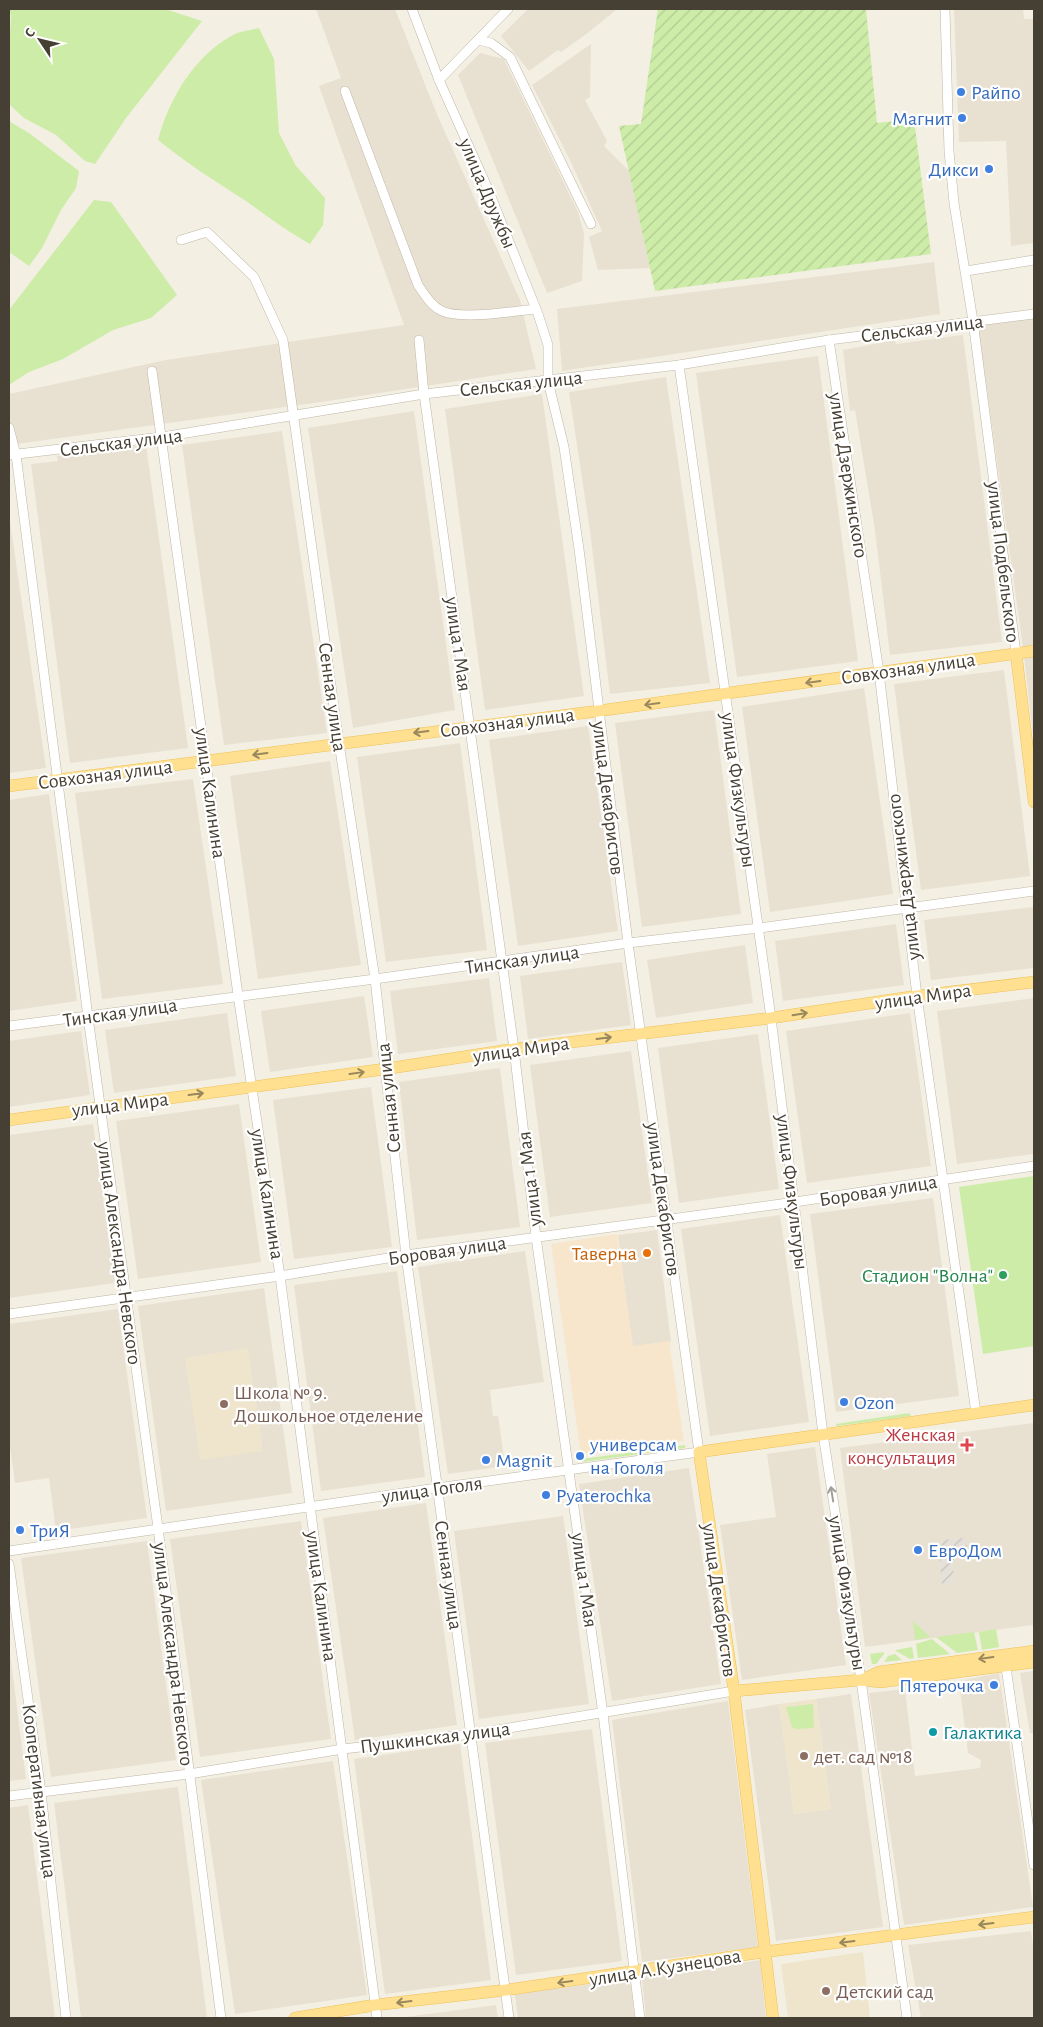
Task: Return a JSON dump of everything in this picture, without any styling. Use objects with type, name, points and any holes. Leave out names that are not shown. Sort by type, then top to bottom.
[{"type":"main road","name":"Совхозная улица","points":[[9,786],[598,711],[1034,651]]},
{"type":"main road","name":"улица Подбельского","points":[[1016,654],[1034,802]]},
{"type":"main road","name":"улица Мира","points":[[9,1120],[100,1106],[385,1070],[514,1049],[771,1018],[917,996],[1034,982]]},
{"type":"main road","name":"улица Гоголя","points":[[699,1452],[1034,1405]]},
{"type":"main road","name":"улица Декабристов","points":[[699,1452],[734,1691],[773,2018]]},
{"type":"main road","name":"Пушкинская улица","points":[[1005,1660],[1034,1651]]},
{"type":"main road","name":"Пушкинская улица","points":[[734,1691],[861,1680],[879,1672],[1005,1660],[1034,1662]]},
{"type":"main road","name":"улица А.Кузнецова","points":[[295,2018],[375,2005],[506,1990],[764,1952],[1034,1917]]},
{"type":"street","name":"улица Дружбы","points":[[412,9],[439,80],[488,189],[536,309],[548,344],[548,381]]},
{"type":"street","points":[[439,80],[508,9]]},
{"type":"street","name":"улица Подбельского","points":[[945,9],[949,151],[954,203],[974,322],[1016,654]]},
{"type":"street","points":[[478,40],[491,43],[510,57],[591,224]]},
{"type":"street","points":[[345,91],[411,268],[418,285],[429,301],[441,311],[456,314],[536,309]]},
{"type":"street","name":"Сенная улица","points":[[181,240],[207,232],[254,277],[283,340],[339,743],[375,979],[406,1254],[510,2018]]},
{"type":"street","points":[[966,271],[1034,260]]},
{"type":"street","name":"Сельская улица","points":[[12,455],[162,438],[424,394],[679,365],[829,340],[1034,314]]},
{"type":"street","name":"улица 1 Мая","points":[[419,340],[424,394],[514,1049],[536,1237],[603,1714],[640,2018]]},
{"type":"street","name":"улица Дзержинского","points":[[829,340],[879,672],[917,996],[976,1413]]},
{"type":"street","name":"улица Физкультуры","points":[[679,365],[759,928],[823,1434],[861,1680],[907,2018]]},
{"type":"street","name":"улица Калинина","points":[[152,371],[238,996],[280,1276],[377,2018]]},
{"type":"street","name":"улица Декабристов","points":[[548,381],[564,447],[579,549],[628,944],[642,1033],[699,1452]]},
{"type":"street","name":"улица Александра Невского","points":[[9,428],[158,1528],[221,2018]]},
{"type":"street","name":"Тинская улица","points":[[9,1026],[1034,891]]},
{"type":"street","name":"Боровая улица","points":[[9,1314],[126,1296],[280,1276],[406,1254],[795,1202],[1034,1166]]},
{"type":"street","name":"улица Гоголя","points":[[9,1551],[158,1528],[699,1452]]},
{"type":"street","name":"Кооперативная улица","points":[[9,1564],[42,1792],[66,2018]]},
{"type":"street","points":[[1005,1660],[1034,1864]]},
{"type":"street","name":"Пушкинская улица","points":[[9,1796],[189,1774],[343,1749],[472,1734],[734,1691]]},
{"type":"shaded area","points":[[316,9],[395,9],[436,112],[520,300],[536,369],[328,401],[9,445],[9,394],[166,360],[404,325],[319,86],[341,78]]},
{"type":"shaded area","points":[[528,9],[617,9],[561,52],[558,50],[529,71],[501,36]]},
{"type":"shaded area","points":[[954,9],[1023,9],[1024,19],[1034,19],[1034,243],[1011,246],[1006,141],[959,142]]},
{"type":"shaded area","points":[[591,44],[590,97],[585,100],[607,141],[604,146],[629,171],[650,268],[598,270],[589,237],[602,231],[570,160],[532,85]]},
{"type":"shaded area","points":[[480,53],[504,59],[578,212],[584,234],[582,281],[547,293],[458,75]]},
{"type":"shaded area","points":[[934,262],[940,314],[562,371],[557,309]]},
{"type":"shaded area","points":[[1034,318],[1034,746],[1024,655],[978,325]]},
{"type":"shaded area","points":[[963,335],[1002,642],[890,655],[875,530],[855,410],[850,411],[843,350],[895,340],[896,344]]},
{"type":"shaded area","points":[[818,356],[858,661],[737,677],[696,373]]},
{"type":"shaded area","points":[[666,377],[710,683],[610,694],[590,531],[569,392]]},
{"type":"shaded area","points":[[542,394],[584,696],[485,710],[445,409]]},
{"type":"shaded area","points":[[414,411],[455,710],[353,728],[308,428]]},
{"type":"shaded area","points":[[282,431],[327,733],[224,745],[182,445]]},
{"type":"shaded area","points":[[146,445],[188,748],[70,763],[31,464],[58,461],[57,456]]},
{"type":"shaded area","points":[[9,515],[46,768],[9,773]]},
{"type":"shaded area","points":[[1004,670],[1030,876],[921,890],[894,684]]},
{"type":"shaded area","points":[[864,688],[893,894],[770,912],[742,707]]},
{"type":"shaded area","points":[[714,710],[741,914],[642,927],[615,723]]},
{"type":"shaded area","points":[[588,726],[618,931],[518,946],[489,740]]},
{"type":"shaded area","points":[[460,743],[487,950],[386,962],[357,757]]},
{"type":"shaded area","points":[[330,761],[361,965],[258,979],[230,776]]},
{"type":"shaded area","points":[[193,779],[223,984],[102,999],[75,793]]},
{"type":"shaded area","points":[[49,794],[77,1001],[9,1011],[9,800]]},
{"type":"shaded area","points":[[1033,907],[1034,968],[931,980],[924,920]]},
{"type":"shaded area","points":[[896,924],[904,985],[783,1001],[775,941]]},
{"type":"shaded area","points":[[745,945],[753,1003],[656,1018],[647,960]]},
{"type":"shaded area","points":[[622,962],[631,1025],[528,1039],[520,976]]},
{"type":"shaded area","points":[[489,978],[497,1041],[398,1054],[390,991]]},
{"type":"shaded area","points":[[364,996],[373,1057],[270,1072],[261,1011]]},
{"type":"shaded area","points":[[1034,998],[1034,1154],[957,1164],[937,1011]]},
{"type":"shaded area","points":[[227,1013],[236,1076],[114,1093],[105,1030]]},
{"type":"shaded area","points":[[910,1013],[931,1166],[807,1183],[786,1031]]},
{"type":"shaded area","points":[[81,1031],[90,1095],[9,1107],[9,1041]]},
{"type":"shaded area","points":[[758,1034],[779,1189],[679,1203],[658,1048]]},
{"type":"shaded area","points":[[631,1051],[652,1203],[550,1217],[530,1065]]},
{"type":"shaded area","points":[[500,1068],[520,1227],[417,1240],[399,1082]]},
{"type":"shaded area","points":[[371,1087],[392,1247],[294,1259],[273,1100]]},
{"type":"shaded area","points":[[239,1104],[261,1262],[138,1279],[116,1121]]},
{"type":"shaded area","points":[[93,1124],[115,1283],[9,1298],[9,1135]]},
{"type":"shaded area","points":[[933,1198],[959,1396],[836,1412],[810,1214]]},
{"type":"shaded area","points":[[780,1215],[809,1422],[710,1436],[681,1229]]},
{"type":"shaded area","points":[[657,1230],[671,1342],[632,1347],[618,1235]]},
{"type":"shaded area","points":[[617,1234],[633,1346],[669,1341],[684,1441],[581,1455],[551,1244]]},
{"type":"shaded area","points":[[525,1251],[544,1382],[490,1390],[493,1416],[498,1416],[505,1466],[448,1474],[418,1267]]},
{"type":"shaded area","points":[[397,1271],[425,1477],[321,1491],[294,1285]]},
{"type":"shaded area","points":[[264,1288],[292,1493],[166,1511],[138,1306]]},
{"type":"shaded area","points":[[118,1309],[147,1518],[56,1531],[49,1478],[15,1483],[9,1439],[9,1324]]},
{"type":"shaded area","name":"Школа № 9. Дошкольное отделение","points":[[248,1348],[263,1451],[200,1460],[185,1358]]},
{"type":"shaded area","points":[[1034,1423],[1034,1625],[865,1647],[840,1448]]},
{"type":"shaded area","points":[[815,1447],[846,1665],[742,1680],[720,1525],[776,1517],[767,1454]]},
{"type":"shaded area","points":[[689,1468],[721,1684],[612,1701],[579,1484]]},
{"type":"shaded area","points":[[426,1503],[457,1725],[355,1740],[323,1518]]},
{"type":"shaded area","points":[[563,1516],[589,1704],[479,1719],[454,1531]]},
{"type":"shaded area","points":[[301,1521],[331,1739],[200,1757],[170,1539]]},
{"type":"shaded area","points":[[966,1538],[968,1555],[954,1558],[953,1583],[942,1585],[939,1555],[941,1553],[941,1540]]},
{"type":"shaded area","points":[[147,1541],[176,1760],[51,1777],[21,1558]]},
{"type":"shaded area","points":[[9,1645],[26,1779],[9,1781]]},
{"type":"shaded area","points":[[1034,1671],[1034,1733],[1030,1733],[1020,1673]]},
{"type":"shaded area","points":[[999,1673],[1033,1907],[904,1925],[869,1693],[905,1689],[915,1776],[980,1768],[981,1760],[968,1753],[959,1681]]},
{"type":"shaded area","points":[[851,1694],[883,1927],[776,1941],[745,1710],[779,1704],[794,1814],[831,1809],[816,1699]]},
{"type":"shaded area","points":[[816,1699],[831,1809],[794,1814],[779,1704]]},
{"type":"shaded area","points":[[728,1701],[758,1947],[642,1962],[612,1720]]},
{"type":"shaded area","points":[[592,1729],[622,1961],[516,1975],[485,1743]]},
{"type":"shaded area","points":[[460,1744],[491,1980],[385,1994],[354,1759]]},
{"type":"shaded area","points":[[333,1761],[367,1995],[235,2014],[201,1780]]},
{"type":"shaded area","points":[[178,1787],[207,2018],[81,2018],[54,1803]]},
{"type":"shaded area","points":[[28,1805],[55,2018],[9,2018],[9,1808]]},
{"type":"shaded area","points":[[1031,1931],[1034,1955],[1034,2018],[921,2018],[908,1945]]},
{"type":"shaded area","name":"Детский сад","points":[[863,1952],[870,2018],[788,2018],[781,1964]]},
{"type":"shaded area","points":[[760,1960],[766,2018],[646,2018],[642,1978]]},
{"type":"shaded area","points":[[630,1979],[635,2018],[518,2018],[515,1994]]},
{"type":"shaded area","points":[[496,2005],[498,2018],[398,2018]]},
{"type":"green space","points":[[9,9],[165,9],[202,21],[126,118],[95,164],[85,161],[56,135],[24,118],[9,104],[11,16]]},
{"type":"green space","points":[[658,9],[866,9],[877,123],[914,119],[931,254],[655,291],[619,126],[641,124]]},
{"type":"green space","points":[[259,28],[274,59],[279,133],[296,166],[325,198],[323,225],[310,244],[199,171],[158,140],[176,94],[206,54],[233,35]]},
{"type":"green space","points":[[9,121],[29,133],[79,171],[76,188],[61,210],[42,248],[29,266],[9,252]]},
{"type":"green space","points":[[94,200],[111,202],[177,295],[151,318],[113,330],[63,359],[29,372],[9,385],[9,310]]},
{"type":"green space","name":"Стадион \"Волна\"","points":[[1034,1176],[1034,1346],[983,1354],[959,1187]]},
{"type":"green space","points":[[909,1413],[911,1416],[837,1426],[836,1424]]},
{"type":"green space","points":[[685,1445],[685,1448],[582,1462],[582,1459]]},
{"type":"green space","points":[[913,1621],[930,1637],[915,1640]]},
{"type":"green space","points":[[996,1629],[999,1647],[982,1650],[979,1632]]},
{"type":"green space","points":[[974,1632],[978,1650],[957,1653],[936,1637]]},
{"type":"green space","points":[[932,1639],[950,1654],[918,1658],[916,1644]]},
{"type":"green space","points":[[912,1647],[914,1658],[910,1659],[896,1651],[896,1650]]},
{"type":"green space","points":[[884,1652],[876,1664],[872,1664],[870,1654]]},
{"type":"green space","points":[[895,1654],[902,1660],[884,1662],[888,1656]]},
{"type":"green space","points":[[813,1704],[814,1728],[796,1729],[792,1727],[786,1707]]},
{"type":"place","name":"Райпо","points":[[961,92]]},
{"type":"place","name":"Магнит","points":[[962,118]]},
{"type":"place","name":"Дикси","points":[[989,169]]},
{"type":"place","name":"Таверна","points":[[647,1253]]},
{"type":"place","name":"Стадион \"Волна\"","points":[[1003,1275]]},
{"type":"place","name":"Ozon","points":[[844,1402]]},
{"type":"place","name":"Школа № 9. Дошкольное отделение","points":[[224,1404]]},
{"type":"place","name":"Женская консультация","points":[[967,1445]]},
{"type":"place","name":"универсам на Гоголя","points":[[580,1456]]},
{"type":"place","name":"Magnit","points":[[486,1460]]},
{"type":"place","name":"Pyaterochka","points":[[546,1495]]},
{"type":"place","name":"ТриЯ","points":[[20,1530]]},
{"type":"place","name":"ЕвроДом","points":[[918,1550]]},
{"type":"place","name":"Пятерочка","points":[[994,1685]]},
{"type":"place","name":"Галактика","points":[[933,1732]]},
{"type":"place","name":"дет. сад №18","points":[[804,1756]]},
{"type":"place","name":"Детский сад","points":[[826,1991]]}]
